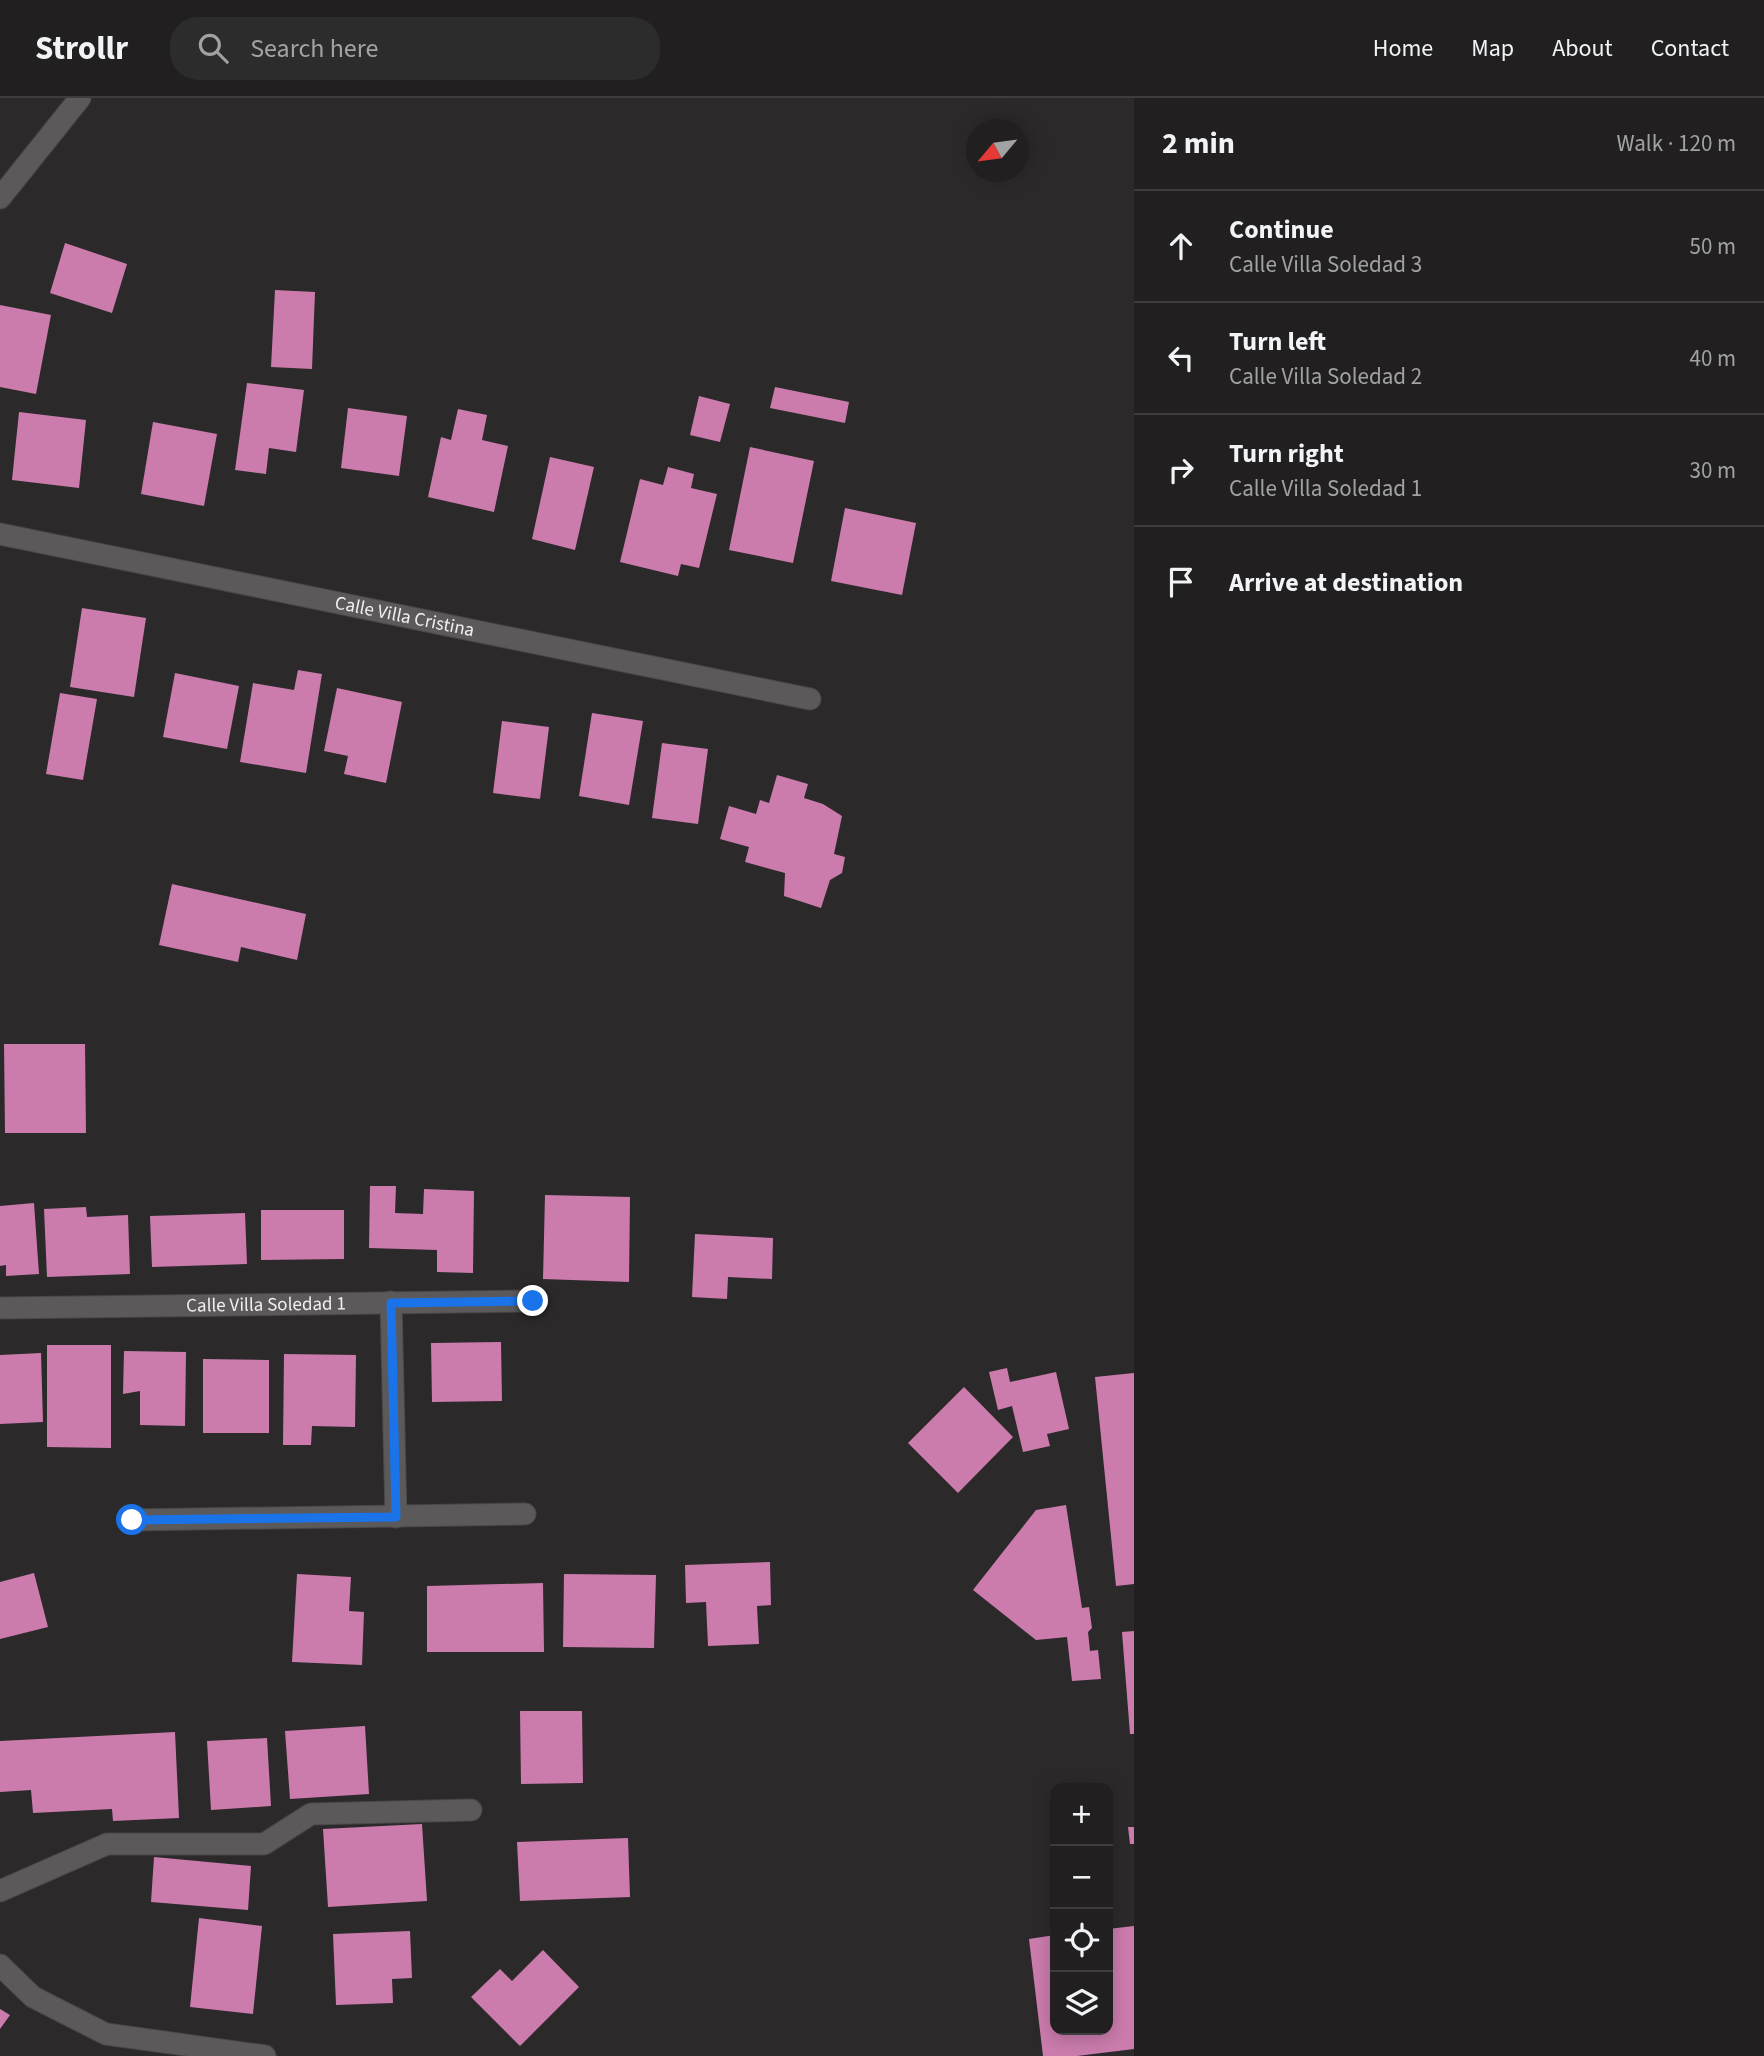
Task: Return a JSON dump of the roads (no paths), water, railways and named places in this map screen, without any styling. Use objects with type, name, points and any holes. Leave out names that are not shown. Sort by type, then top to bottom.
[{"type":"street","points":[[0,198],[80,98]]},
{"type":"street","name":"Calle Villa Cristina","points":[[0,534],[810,699]]},
{"type":"street","name":"Calle Villa Soledad 1","points":[[0,1308],[533,1301]]},
{"type":"street","points":[[391,1303],[396,1517]]},
{"type":"street","points":[[132,1520],[525,1514]]},
{"type":"street","points":[[0,1891],[107,1844],[264,1844],[311,1814],[471,1810]]},
{"type":"street","points":[[0,1965],[33,1997],[106,2034],[265,2056]]}]
